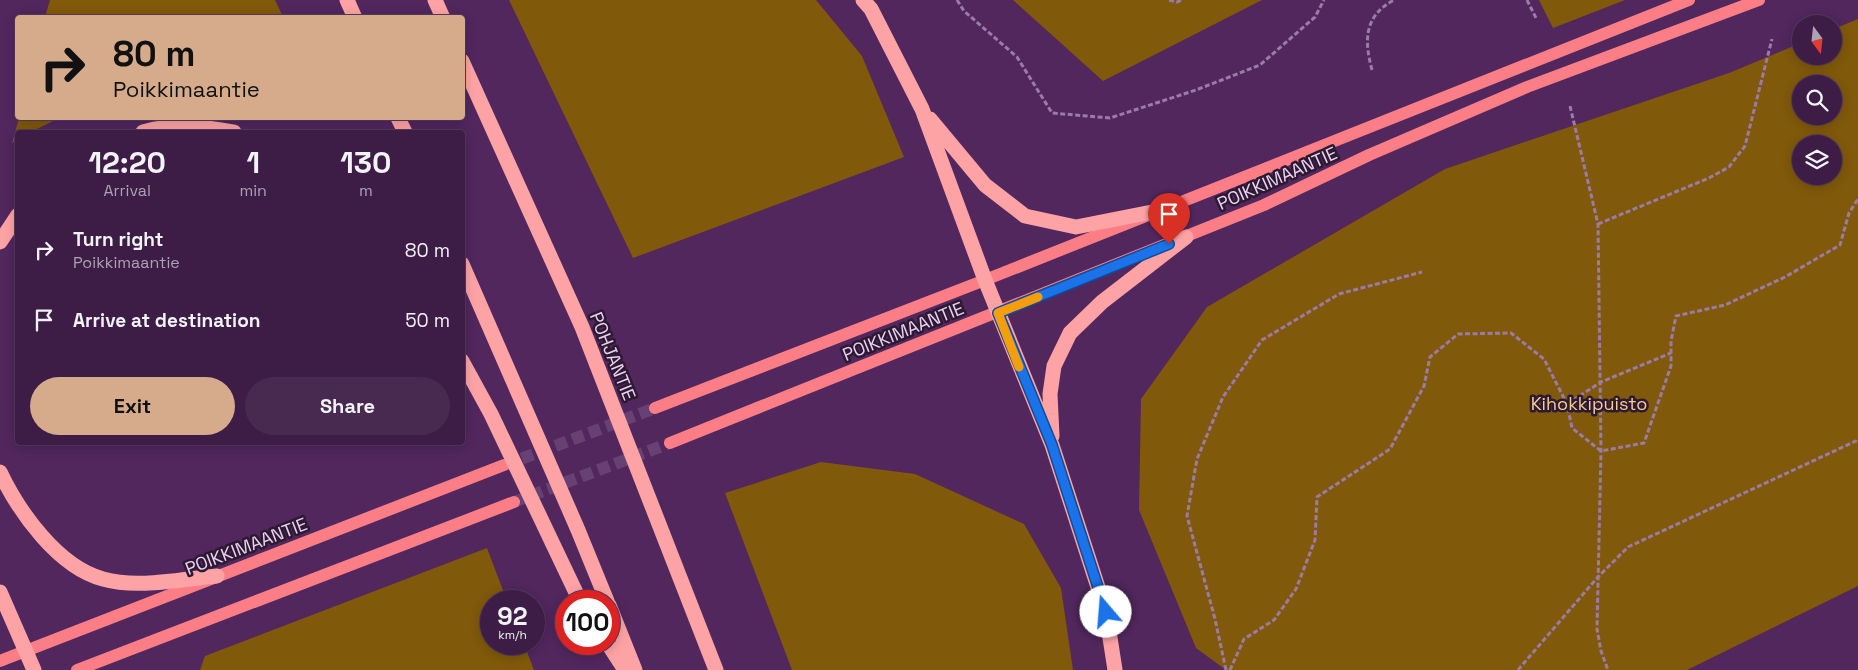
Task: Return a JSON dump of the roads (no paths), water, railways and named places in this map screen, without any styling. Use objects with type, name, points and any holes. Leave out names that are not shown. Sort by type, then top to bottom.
[{"type":"highway","points":[[347,0],[354,15]]},
{"type":"highway","points":[[435,0],[442,15]]},
{"type":"highway","points":[[863,0],[871,9],[922,109],[985,280],[1052,445],[1106,612],[1114,670]]},
{"type":"highway","name":"POHJANTIE","points":[[465,68],[582,328],[716,670]]},
{"type":"highway","points":[[922,109],[985,185],[1026,216],[1076,227],[1157,211]]},
{"type":"highway","points":[[153,130],[176,125],[223,130]]},
{"type":"highway","points":[[0,242],[15,220]]},
{"type":"highway","points":[[1052,445],[1050,394],[1054,366],[1070,333],[1102,302],[1186,237]]},
{"type":"highway","points":[[465,271],[603,590]]},
{"type":"highway","points":[[465,366],[491,414],[575,590]]},
{"type":"highway","points":[[0,472],[24,513],[56,549],[79,569],[103,579],[132,583],[217,576]]},
{"type":"highway","points":[[0,592],[34,670]]},
{"type":"highway","points":[[620,632],[635,670]]},
{"type":"highway","points":[[615,655],[625,670]]},
{"type":"main road","name":"POIKKIMAANTIE","points":[[655,408],[985,280],[1689,0]]},
{"type":"main road","name":"POIKKIMAANTIE","points":[[670,442],[998,313],[1264,205],[1369,155],[1527,87],[1760,0]]},
{"type":"main road","name":"POIKKIMAANTIE","points":[[0,662],[504,465]]},
{"type":"main road","points":[[77,670],[514,502]]},
{"type":"tunnel","points":[[505,465],[655,408]]},
{"type":"tunnel","points":[[514,502],[670,443]]},
{"type":"park label","name":"Kihokkipuisto","points":[[1589,403]]}]
